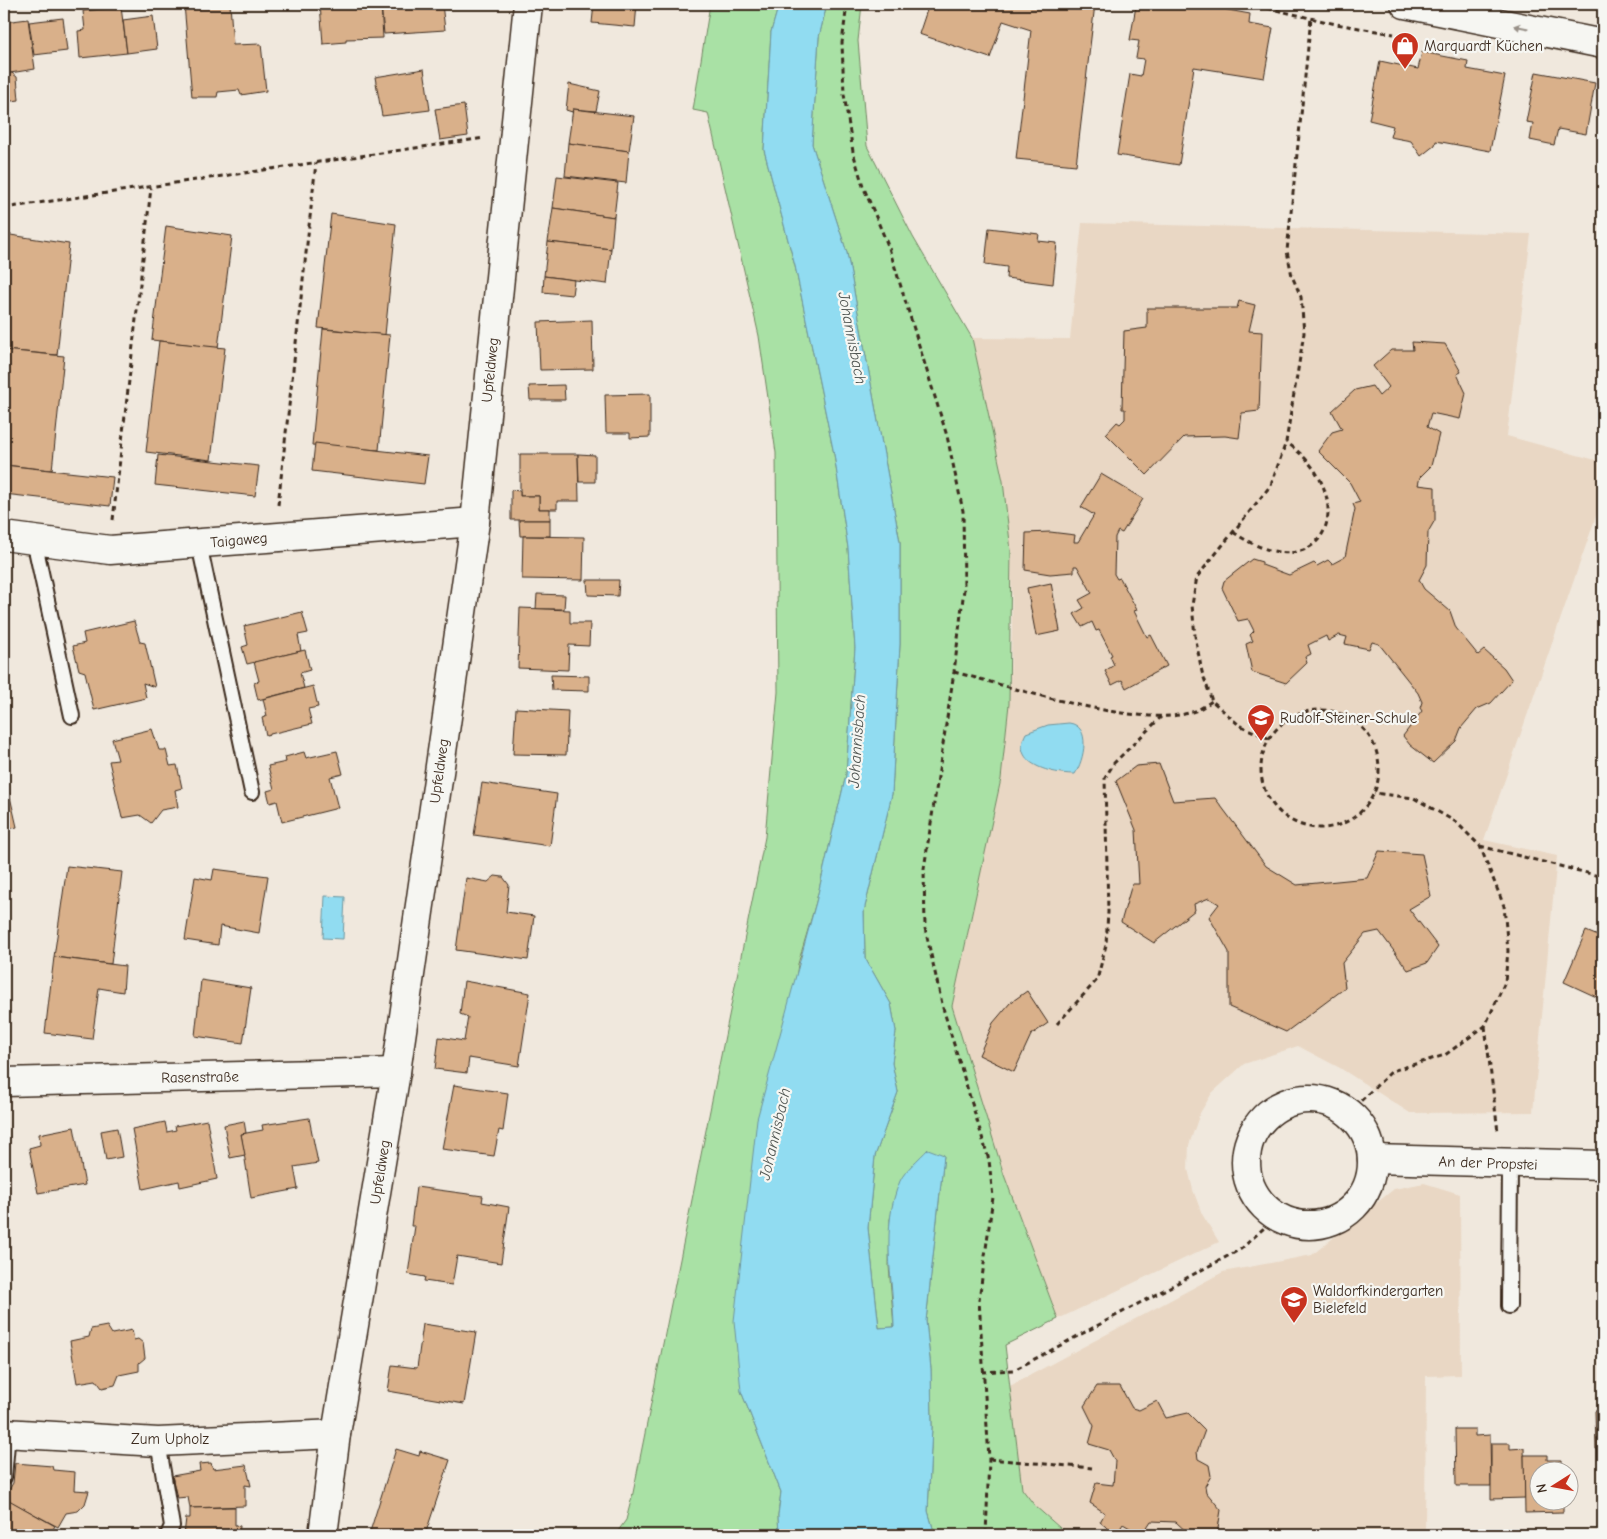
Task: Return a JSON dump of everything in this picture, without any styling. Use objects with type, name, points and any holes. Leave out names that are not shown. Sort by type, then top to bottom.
[{"type":"street","name":"Upfeldweg","points":[[323,1535],[336,1434],[396,1072],[475,522],[528,4]]},
{"type":"street","points":[[1417,5],[1603,44]]},
{"type":"street","name":"Taigaweg","points":[[4,536],[110,550],[475,522]]},
{"type":"street","name":"Rasenstraße","points":[[4,1082],[396,1072]]},
{"type":"street","points":[[1314,1099],[1332,1103],[1348,1113],[1365,1134],[1372,1159],[1367,1188],[1350,1211],[1326,1224],[1300,1226],[1276,1217],[1261,1205],[1251,1189],[1246,1171],[1246,1152],[1252,1134],[1263,1119],[1277,1107],[1295,1100],[1314,1099]]},
{"type":"street","name":"An der Propstei","points":[[1372,1159],[1506,1164],[1603,1165]]},
{"type":"street","name":"Zum Upholz","points":[[6,1433],[158,1442],[336,1434]]},
{"type":"lane","points":[[34,540],[72,716]]},
{"type":"lane","points":[[199,544],[252,792]]},
{"type":"lane","points":[[1506,1164],[1508,1306]]},
{"type":"lane","points":[[4,1477],[6,1433]]},
{"type":"lane","points":[[158,1442],[172,1526],[168,1535]]},
{"type":"path","points":[[848,4],[842,43],[844,94],[853,152],[863,186],[890,248],[947,436],[963,511],[964,589],[954,672],[924,869],[925,928],[943,1008],[990,1160],[993,1197],[979,1300],[982,1372],[989,1459],[986,1535]]},
{"type":"path","points":[[1270,738],[1239,725],[1212,701],[1202,672],[1192,605],[1197,577],[1271,486],[1286,442],[1304,333],[1301,296],[1292,276],[1286,251],[1311,18]]},
{"type":"path","points":[[4,208],[514,134]]},
{"type":"path","points":[[274,537],[316,163]]},
{"type":"path","points":[[110,550],[151,188]]},
{"type":"path","points":[[1233,532],[1264,550],[1288,553],[1301,552],[1310,548],[1324,534],[1328,513],[1324,489],[1309,461],[1286,442]]},
{"type":"path","points":[[954,672],[1096,709],[1161,716],[1192,713],[1212,701]]},
{"type":"path","points":[[1319,710],[1338,713],[1356,722],[1369,737],[1377,754],[1379,774],[1374,793],[1364,809],[1349,821],[1330,828],[1311,828],[1293,822],[1277,810],[1266,794],[1262,776],[1262,757],[1270,738],[1282,724],[1299,714],[1319,710]]},
{"type":"path","points":[[1057,1024],[1097,980],[1106,945],[1108,912],[1105,778],[1114,763],[1161,716]]},
{"type":"path","points":[[1348,1113],[1392,1072],[1445,1055],[1485,1026],[1506,982],[1508,951],[1504,906],[1480,846],[1456,822],[1414,798],[1374,793]]},
{"type":"path","points":[[1480,846],[1603,877]]},
{"type":"path","points":[[1485,1026],[1506,1164]]},
{"type":"path","points":[[982,1372],[1014,1370],[1241,1249],[1276,1217]]},
{"type":"path","points":[[989,1459],[1092,1468]]},
{"type":"shaded area","name":"Rudolf-Steiner-Schule","points":[[1082,223],[1531,234],[1507,436],[1603,462],[1603,496],[1484,840],[1557,856],[1533,1112],[1410,1113],[1340,1068],[1298,1046],[1244,1064],[1212,1093],[1200,1113],[1189,1145],[1188,1169],[1193,1190],[1202,1214],[1219,1242],[1058,1319],[1004,1175],[952,1006],[1001,779],[1009,704],[1012,630],[1011,551],[1003,481],[972,338],[1070,339]]},
{"type":"shaded area","name":"Waldorfkindergarten Bielefeld","points":[[1424,1183],[1460,1194],[1461,1375],[1426,1376],[1425,1535],[1069,1535],[1035,1506],[1022,1489],[1010,1386],[1223,1272],[1312,1255],[1394,1189]]},
{"type":"green space","points":[[710,4],[779,4],[771,32],[764,150],[795,266],[834,454],[848,548],[855,648],[846,775],[816,902],[798,964],[741,1391],[781,1492],[778,1515],[779,1535],[615,1535],[626,1520],[633,1493],[765,837],[778,692],[776,453],[759,336],[708,113],[693,110]]},
{"type":"green space","points":[[827,4],[862,4],[858,41],[867,146],[913,237],[972,338],[1003,481],[1011,551],[1009,704],[1001,779],[952,1006],[1004,1175],[1058,1319],[1005,1345],[1022,1489],[1035,1506],[1068,1535],[935,1535],[928,1511],[932,1427],[931,1369],[926,1321],[944,1155],[901,1180],[890,1219],[889,1266],[894,1327],[879,1328],[868,1228],[875,1156],[898,1092],[892,1063],[896,1031],[891,1004],[865,958],[864,911],[892,794],[900,644],[900,542],[847,253],[812,144],[819,37]]},
{"type":"water","name":"Johannisbach","points":[[779,4],[827,4],[819,37],[812,144],[847,253],[900,542],[900,644],[892,794],[864,911],[865,958],[891,1004],[896,1031],[892,1063],[898,1092],[875,1156],[868,1228],[879,1328],[894,1327],[889,1235],[894,1199],[902,1177],[928,1149],[944,1155],[926,1321],[931,1369],[932,1427],[928,1511],[935,1535],[779,1535],[778,1515],[781,1492],[741,1391],[734,1321],[757,1119],[816,902],[846,775],[855,648],[848,548],[834,454],[795,266],[764,150],[771,32]]},
{"type":"water","points":[[1069,723],[1076,725],[1081,730],[1084,744],[1081,761],[1075,774],[1045,769],[1036,766],[1028,760],[1023,753],[1022,744],[1026,733],[1048,725]]},
{"type":"water","points":[[325,896],[345,897],[343,939],[323,938]]},
{"type":"building","points":[[184,4],[230,4],[233,45],[261,44],[266,91],[241,95],[239,90],[218,92],[217,97],[192,97]]},
{"type":"building","points":[[320,4],[381,4],[383,38],[346,39],[346,42],[323,44]]},
{"type":"building","points":[[381,4],[442,4],[445,30],[384,34]]},
{"type":"building","points":[[594,4],[637,4],[635,27],[592,23]]},
{"type":"building","points":[[929,4],[1095,4],[1076,165],[1016,159],[1031,30],[1003,21],[990,58],[919,34]]},
{"type":"building","points":[[1145,4],[1195,4],[1250,14],[1249,24],[1273,28],[1264,78],[1194,67],[1179,165],[1117,155],[1130,74],[1141,76],[1144,59],[1136,58],[1139,41],[1130,40],[1136,6],[1144,7]]},
{"type":"building","points":[[121,7],[127,53],[80,58],[78,31],[85,30],[83,11]]},
{"type":"building","points":[[153,16],[157,49],[127,53],[123,20]]},
{"type":"building","points":[[63,18],[67,51],[34,55],[29,22]]},
{"type":"building","points":[[28,19],[35,69],[4,74],[4,22]]},
{"type":"building","points":[[1422,52],[1468,61],[1467,69],[1505,76],[1490,151],[1436,141],[1435,145],[1421,156],[1411,141],[1390,137],[1393,126],[1369,120],[1380,61],[1418,69]]},
{"type":"building","points":[[424,69],[430,110],[382,116],[375,77]]},
{"type":"building","points":[[1536,72],[1595,83],[1586,134],[1558,129],[1554,145],[1530,140],[1533,123],[1526,122]]},
{"type":"building","points":[[12,73],[17,77],[19,100],[4,102],[4,74]]},
{"type":"building","points":[[569,84],[600,91],[596,111],[573,109],[572,112],[566,110]]},
{"type":"building","points":[[464,105],[468,136],[440,140],[435,109]]},
{"type":"building","points":[[573,109],[634,116],[629,151],[568,143]]},
{"type":"building","points":[[568,143],[629,151],[626,183],[565,176]]},
{"type":"building","points":[[557,176],[618,183],[614,217],[553,208]]},
{"type":"building","points":[[553,208],[614,217],[611,249],[548,242]]},
{"type":"building","points":[[331,214],[396,224],[385,335],[318,328]]},
{"type":"building","points":[[166,226],[232,236],[218,348],[152,340]]},
{"type":"building","points":[[989,228],[1039,234],[1038,241],[1057,243],[1053,284],[1006,278],[1007,267],[985,264]]},
{"type":"building","points":[[4,234],[69,244],[57,355],[4,350]]},
{"type":"building","points":[[548,242],[611,249],[607,284],[544,276]]},
{"type":"building","points":[[544,276],[574,280],[572,295],[543,292]]},
{"type":"building","points":[[1239,301],[1255,305],[1249,331],[1262,332],[1259,411],[1242,413],[1239,438],[1225,436],[1184,437],[1147,475],[1106,434],[1117,422],[1120,424],[1125,419],[1125,409],[1122,409],[1124,331],[1147,328],[1147,308],[1237,308]]},
{"type":"building","points":[[592,320],[593,369],[540,370],[538,322]]},
{"type":"building","points":[[323,329],[390,335],[379,450],[312,445]]},
{"type":"building","points":[[159,341],[225,348],[211,460],[146,452]]},
{"type":"building","points":[[1412,342],[1445,344],[1461,372],[1457,374],[1466,393],[1460,419],[1431,413],[1427,427],[1439,434],[1431,466],[1420,477],[1418,485],[1435,487],[1435,520],[1428,532],[1427,565],[1419,580],[1424,589],[1450,611],[1456,628],[1478,655],[1484,650],[1504,668],[1512,680],[1491,703],[1477,709],[1461,728],[1456,741],[1433,763],[1410,745],[1403,736],[1422,711],[1420,708],[1422,702],[1418,693],[1379,644],[1372,642],[1369,649],[1345,644],[1347,637],[1339,635],[1328,641],[1326,636],[1308,645],[1311,654],[1305,657],[1307,663],[1286,683],[1252,672],[1246,644],[1253,641],[1250,635],[1254,631],[1248,619],[1238,621],[1222,588],[1224,581],[1252,559],[1262,562],[1262,565],[1289,575],[1314,563],[1317,566],[1328,560],[1332,564],[1345,557],[1355,509],[1353,504],[1360,502],[1350,483],[1318,451],[1332,432],[1342,429],[1332,411],[1355,390],[1372,386],[1379,396],[1389,387],[1373,366],[1391,350],[1413,350]]},
{"type":"building","points":[[4,350],[64,356],[52,470],[4,465]]},
{"type":"building","points":[[564,385],[565,400],[530,400],[529,386]]},
{"type":"building","points":[[650,394],[650,437],[630,438],[630,433],[606,433],[605,395]]},
{"type":"building","points":[[315,443],[428,456],[424,484],[312,471]]},
{"type":"building","points":[[520,454],[578,454],[579,501],[557,501],[557,509],[539,509],[539,496],[520,496]]},
{"type":"building","points":[[578,454],[595,455],[595,482],[579,482]]},
{"type":"building","points":[[158,455],[259,466],[255,496],[155,485]]},
{"type":"building","points":[[4,465],[113,477],[110,506],[4,494]]},
{"type":"building","points":[[1101,474],[1143,499],[1122,533],[1118,531],[1115,537],[1114,574],[1117,579],[1120,578],[1137,610],[1134,611],[1147,637],[1151,635],[1167,666],[1126,688],[1122,680],[1112,685],[1105,671],[1114,665],[1110,656],[1112,655],[1099,630],[1096,631],[1092,622],[1082,627],[1074,614],[1084,608],[1079,600],[1092,593],[1077,566],[1074,566],[1074,572],[1050,574],[1025,570],[1026,533],[1050,532],[1075,535],[1074,542],[1078,542],[1094,515],[1081,507]]},
{"type":"building","points":[[511,490],[520,491],[520,496],[539,496],[539,509],[550,509],[550,520],[511,520]]},
{"type":"building","points":[[519,520],[550,520],[550,536],[520,536]]},
{"type":"building","points":[[523,536],[584,537],[583,580],[522,579]]},
{"type":"building","points":[[587,580],[619,580],[618,596],[588,595]]},
{"type":"building","points":[[1051,583],[1060,631],[1036,636],[1027,588]]},
{"type":"building","points":[[537,594],[565,595],[564,609],[536,609]]},
{"type":"building","points":[[520,608],[570,610],[570,623],[590,623],[589,646],[569,645],[568,670],[518,668]]},
{"type":"building","points":[[302,612],[308,633],[298,635],[301,651],[247,664],[242,647],[248,645],[244,626]]},
{"type":"building","points":[[134,621],[140,642],[145,643],[155,687],[143,683],[146,698],[94,710],[85,672],[79,670],[73,646],[85,643],[83,633]]},
{"type":"building","points":[[305,650],[310,670],[300,673],[304,688],[258,700],[254,683],[259,681],[254,662]]},
{"type":"building","points":[[551,675],[589,676],[589,691],[552,690]]},
{"type":"building","points":[[313,686],[318,707],[308,709],[312,724],[266,735],[262,718],[267,716],[263,699]]},
{"type":"building","points":[[516,708],[568,711],[566,755],[513,754]]},
{"type":"building","points":[[152,729],[159,750],[166,750],[170,766],[177,765],[182,788],[175,790],[178,807],[161,810],[151,823],[140,815],[122,818],[109,761],[118,760],[112,739]]},
{"type":"building","points":[[337,751],[343,774],[330,777],[338,808],[282,822],[277,801],[270,803],[267,791],[274,789],[268,766],[286,762],[285,757],[304,752],[306,758]]},
{"type":"building","points":[[1159,764],[1173,801],[1215,798],[1266,866],[1297,885],[1367,878],[1379,851],[1422,854],[1431,896],[1409,909],[1438,947],[1427,963],[1408,970],[1379,931],[1365,934],[1342,963],[1345,988],[1286,1032],[1229,1007],[1229,952],[1209,917],[1219,904],[1209,898],[1194,904],[1195,910],[1154,943],[1121,922],[1132,884],[1139,884],[1136,830],[1116,781],[1136,766]]},
{"type":"building","points":[[482,783],[557,794],[550,846],[474,835]]},
{"type":"building","points":[[8,788],[17,827],[4,830],[4,789]]},
{"type":"building","points":[[67,866],[122,872],[111,964],[54,957]]},
{"type":"building","points":[[214,869],[268,876],[259,933],[220,926],[218,945],[185,940],[195,877],[212,880]]},
{"type":"building","points":[[495,876],[503,877],[509,885],[506,912],[534,916],[528,960],[456,950],[466,878],[488,882]]},
{"type":"building","points":[[1586,931],[1603,938],[1603,1000],[1564,982]]},
{"type":"building","points":[[54,957],[125,966],[123,992],[99,988],[92,1039],[45,1033]]},
{"type":"building","points":[[201,980],[251,988],[243,1043],[195,1036]]},
{"type":"building","points":[[464,981],[530,993],[519,1066],[469,1058],[467,1073],[435,1069],[439,1037],[464,1041],[468,1017],[460,1014]]},
{"type":"building","points":[[1027,991],[1048,1023],[1031,1035],[1014,1072],[979,1055],[993,1023],[1010,1003]]},
{"type":"building","points":[[454,1085],[508,1093],[503,1131],[499,1130],[494,1156],[442,1149]]},
{"type":"building","points":[[309,1118],[318,1163],[294,1167],[298,1189],[251,1198],[241,1134],[263,1130],[262,1125]]},
{"type":"building","points":[[207,1120],[217,1179],[180,1187],[179,1181],[143,1189],[132,1129],[165,1122],[167,1132],[176,1130],[175,1126]]},
{"type":"building","points":[[244,1121],[246,1133],[241,1134],[245,1155],[230,1158],[224,1125]]},
{"type":"building","points":[[74,1127],[85,1185],[38,1193],[29,1148],[40,1145],[39,1134]]},
{"type":"building","points":[[117,1128],[122,1157],[106,1160],[101,1131]]},
{"type":"building","points":[[416,1187],[483,1196],[482,1202],[509,1207],[501,1263],[457,1256],[452,1285],[424,1281],[425,1277],[408,1274],[415,1226],[411,1226]]},
{"type":"building","points":[[423,1324],[476,1332],[464,1404],[388,1391],[392,1365],[417,1368]]},
{"type":"building","points":[[107,1326],[112,1334],[132,1330],[134,1340],[138,1339],[143,1343],[145,1358],[139,1363],[139,1371],[119,1375],[115,1385],[102,1388],[96,1380],[77,1383],[70,1341],[89,1337],[91,1329]]},
{"type":"building","points":[[1097,1386],[1120,1386],[1132,1408],[1139,1410],[1157,1401],[1166,1418],[1188,1413],[1205,1430],[1197,1452],[1198,1459],[1209,1465],[1211,1476],[1205,1486],[1206,1492],[1221,1510],[1217,1535],[1190,1535],[1176,1522],[1151,1521],[1142,1535],[1123,1524],[1116,1535],[1100,1522],[1105,1513],[1090,1503],[1096,1483],[1113,1485],[1115,1461],[1109,1450],[1089,1444],[1094,1426],[1084,1406]]},
{"type":"building","points":[[1595,1411],[1603,1411],[1603,1449],[1596,1449]]},
{"type":"building","points":[[1455,1429],[1475,1429],[1475,1436],[1490,1435],[1491,1486],[1456,1486]]},
{"type":"building","points":[[1491,1443],[1510,1443],[1510,1449],[1524,1448],[1525,1498],[1491,1499]]},
{"type":"building","points":[[396,1449],[419,1456],[420,1451],[450,1460],[425,1535],[369,1535]]},
{"type":"building","points":[[1524,1455],[1547,1455],[1547,1460],[1562,1460],[1562,1462],[1530,1462],[1530,1512],[1563,1512],[1525,1513]]},
{"type":"building","points":[[15,1463],[52,1466],[53,1470],[75,1472],[74,1490],[89,1491],[85,1504],[78,1511],[66,1513],[58,1527],[4,1498],[13,1483]]},
{"type":"building","points":[[211,1463],[213,1469],[246,1465],[251,1486],[245,1485],[245,1506],[190,1508],[188,1497],[177,1498],[172,1476],[200,1471],[199,1464]]},
{"type":"building","points":[[9,1500],[55,1526],[49,1535],[4,1535],[4,1509]]},
{"type":"building","points":[[235,1507],[235,1525],[240,1526],[239,1535],[184,1535],[186,1518],[190,1518],[190,1508]]},
{"type":"place","name":"Marquardt Küchen","points":[[1405,70]]},
{"type":"place","name":"Rudolf-Steiner-Schule","points":[[1261,742]]},
{"type":"place","name":"Waldorfkindergarten Bielefeld","points":[[1294,1324]]}]
